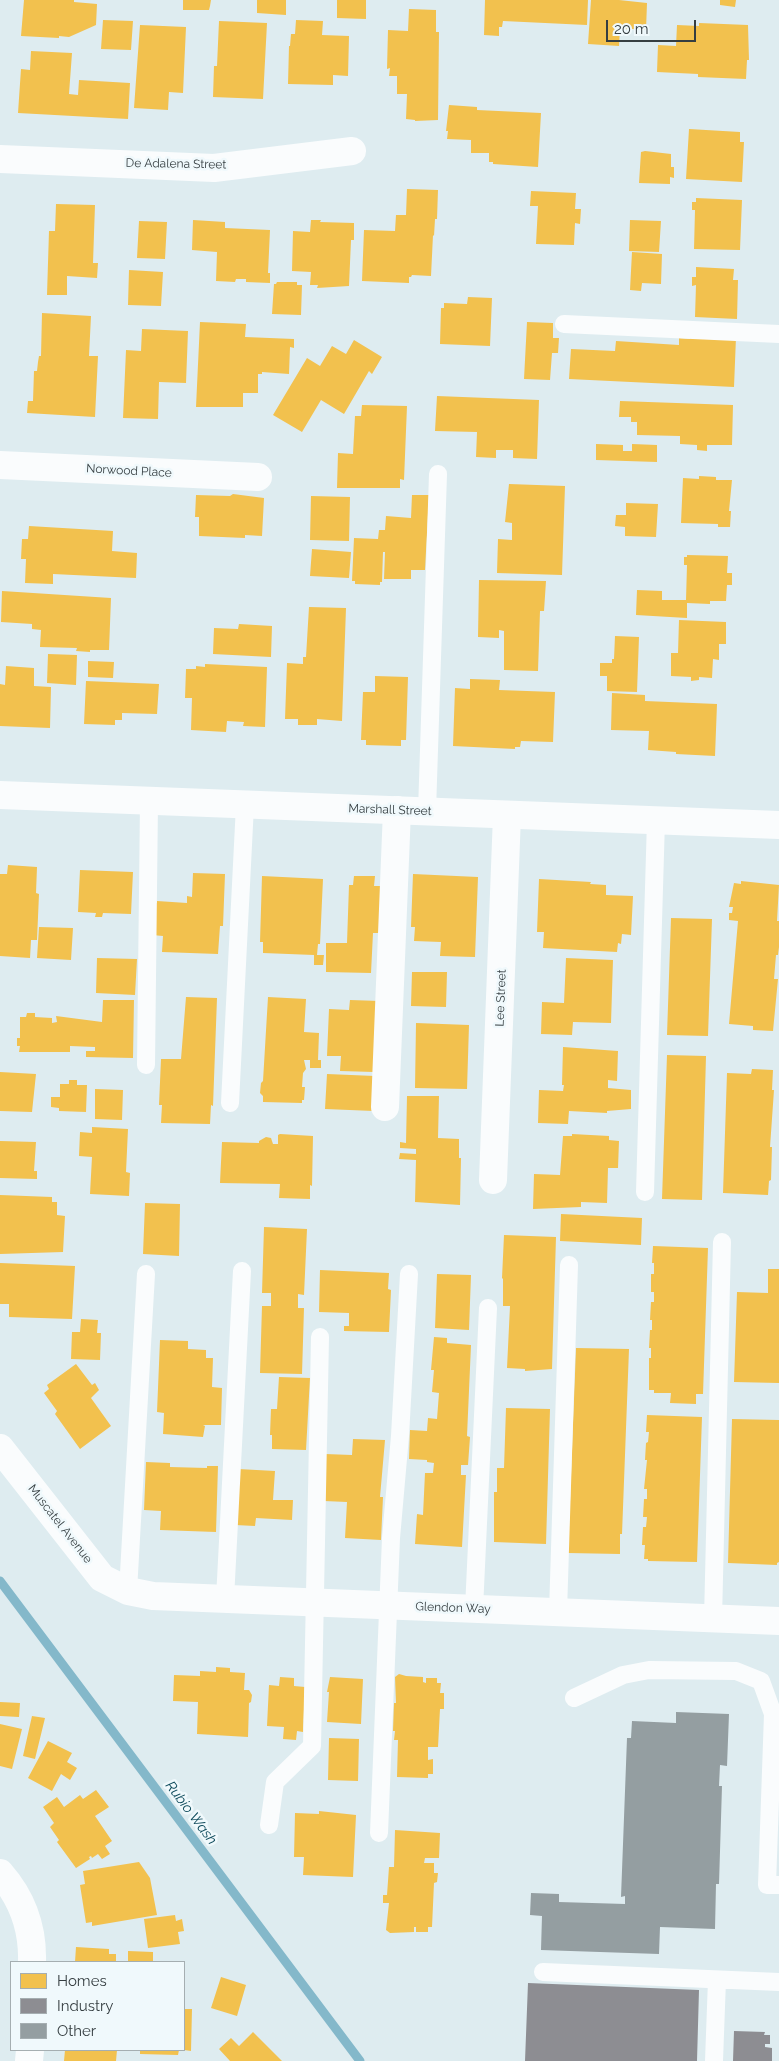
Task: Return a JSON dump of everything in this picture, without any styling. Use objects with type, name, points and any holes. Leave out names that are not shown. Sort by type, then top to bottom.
[{"type":"street","name":"De Adalena Street","points":[[0,159],[214,168],[352,151]]},
{"type":"street","name":"Norwood Place","points":[[0,465],[258,477]]},
{"type":"street","name":"Marshall Street","points":[[0,795],[245,806],[779,824]]},
{"type":"street","points":[[385,1107],[397,810]]},
{"type":"street","name":"Lee Street","points":[[493,1180],[507,815]]},
{"type":"street","name":"Muscatel Avenue","points":[[0,1448],[102,1578],[128,1590]]},
{"type":"street","name":"Glendon Way","points":[[128,1590],[153,1596],[779,1621]]},
{"type":"street","points":[[0,1872],[23,1907],[33,1942],[32,1961]]},
{"type":"lane","points":[[564,324],[779,334]]},
{"type":"lane","points":[[427,811],[438,474]]},
{"type":"lane","points":[[146,1065],[149,802]]},
{"type":"lane","points":[[230,1103],[245,806]]},
{"type":"lane","points":[[645,1192],[656,820]]},
{"type":"lane","points":[[713,1619],[722,1242]]},
{"type":"lane","points":[[558,1612],[569,1265]]},
{"type":"lane","points":[[225,1599],[242,1271]]},
{"type":"lane","points":[[128,1590],[146,1274]]},
{"type":"lane","points":[[379,1833],[388,1605],[409,1274]]},
{"type":"lane","points":[[474,1609],[488,1308]]},
{"type":"lane","points":[[269,1825],[275,1782],[312,1746],[320,1337]]},
{"type":"lane","points":[[574,1698],[623,1675],[649,1670],[736,1671],[761,1681],[776,1714],[767,1885],[779,1885]]},
{"type":"lane","points":[[542,1972],[779,1982]]},
{"type":"lane","points":[[714,2061],[717,1980]]},
{"type":"building: Homes","points":[[24,0],[74,0],[74,2],[97,4],[96,25],[69,37],[21,36]]},
{"type":"building: Homes","points":[[183,0],[211,0],[209,10],[183,10]]},
{"type":"building: Homes","points":[[257,0],[286,0],[286,15],[257,13]]},
{"type":"building: Homes","points":[[337,0],[366,0],[366,19],[337,18]]},
{"type":"building: Homes","points":[[485,0],[588,0],[587,25],[503,21],[502,27],[499,27],[499,36],[484,35]]},
{"type":"building: Homes","points":[[591,0],[647,3],[646,30],[620,28],[619,46],[588,44]]},
{"type":"building: Homes","points":[[720,0],[736,0],[735,7],[720,5]]},
{"type":"building: Homes","points":[[409,9],[436,10],[436,32],[439,32],[438,120],[415,121],[406,119],[407,94],[397,94],[397,76],[389,76],[390,68],[387,69],[388,30],[408,31]]},
{"type":"building: Homes","points":[[103,20],[133,21],[131,50],[101,49]]},
{"type":"building: Homes","points":[[296,20],[323,21],[322,35],[349,36],[348,76],[333,75],[333,85],[288,84],[289,46],[291,34],[295,34]]},
{"type":"building: Homes","points":[[219,21],[267,23],[263,99],[213,97],[214,66],[217,66]]},
{"type":"building: Homes","points":[[699,23],[748,25],[749,60],[747,60],[746,79],[698,77],[698,74],[657,72],[658,45],[676,46],[677,25],[699,26]]},
{"type":"building: Homes","points":[[140,25],[186,27],[183,93],[169,92],[168,110],[134,108]]},
{"type":"building: Homes","points":[[31,51],[72,53],[69,94],[78,95],[79,80],[130,83],[128,119],[18,113],[21,69],[30,70]]},
{"type":"building: Homes","points":[[449,105],[477,107],[477,110],[541,113],[538,167],[493,164],[493,162],[489,162],[489,153],[471,153],[471,140],[447,139]]},
{"type":"building: Homes","points":[[689,129],[740,132],[740,142],[744,142],[742,182],[686,179]]},
{"type":"building: Homes","points":[[641,152],[671,154],[671,167],[674,167],[674,178],[670,177],[670,184],[639,183]]},
{"type":"building: Homes","points":[[407,189],[438,190],[431,276],[412,275],[409,277],[409,283],[362,281],[364,230],[395,231],[396,215],[406,215]]},
{"type":"building: Homes","points":[[531,191],[576,193],[575,209],[581,209],[580,224],[575,223],[574,245],[536,244],[538,206],[530,206]]},
{"type":"building: Homes","points":[[696,198],[742,200],[740,250],[694,249],[695,210],[692,210],[692,202],[696,202]]},
{"type":"building: Homes","points":[[56,204],[95,205],[93,263],[98,263],[97,278],[67,276],[67,295],[47,295],[49,231],[55,231]]},
{"type":"building: Homes","points":[[193,220],[225,222],[225,228],[270,230],[268,273],[270,273],[270,283],[246,282],[246,279],[236,279],[235,282],[216,281],[217,252],[192,250]]},
{"type":"building: Homes","points":[[311,220],[354,223],[354,240],[351,240],[349,286],[317,288],[318,285],[310,285],[311,272],[292,271],[293,231],[310,232]]},
{"type":"building: Homes","points":[[630,220],[661,221],[659,252],[629,251]]},
{"type":"building: Homes","points":[[139,221],[167,222],[165,259],[137,258]]},
{"type":"building: Homes","points":[[632,252],[662,254],[661,284],[642,283],[641,291],[630,290]]},
{"type":"building: Homes","points":[[696,267],[734,269],[733,280],[738,280],[737,319],[695,317],[696,285],[692,286],[692,277],[696,277]]},
{"type":"building: Homes","points":[[129,270],[163,272],[161,306],[128,305]]},
{"type":"building: Homes","points":[[277,282],[297,282],[297,285],[302,285],[301,315],[272,314],[274,284]]},
{"type":"building: Homes","points":[[468,297],[492,298],[490,346],[440,344],[441,308],[444,308],[444,303],[467,304]]},
{"type":"building: Homes","points":[[42,313],[91,316],[89,356],[98,356],[95,417],[27,413],[28,401],[33,401],[34,371],[37,371],[39,356],[41,356]]},
{"type":"building: Homes","points":[[200,322],[246,324],[245,337],[294,339],[294,348],[290,347],[289,374],[262,372],[262,374],[258,374],[258,393],[243,393],[243,407],[196,407]]},
{"type":"building: Homes","points":[[527,322],[553,323],[553,338],[559,338],[558,353],[552,353],[550,380],[524,379]]},
{"type":"building: Homes","points":[[142,329],[188,331],[186,383],[159,382],[158,419],[123,418],[126,350],[141,351]]},
{"type":"building: Homes","points":[[690,334],[736,337],[734,387],[569,379],[571,349],[615,351],[616,341],[679,345],[679,338],[690,339]]},
{"type":"building: Homes","points":[[354,340],[382,357],[372,374],[369,371],[344,414],[321,400],[302,432],[273,415],[307,358],[320,366],[332,346],[346,354]]},
{"type":"building: Homes","points":[[437,396],[539,400],[537,459],[513,458],[513,450],[496,450],[496,458],[476,457],[477,432],[435,431]]},
{"type":"building: Homes","points":[[620,401],[733,405],[732,445],[707,445],[707,451],[697,450],[697,445],[680,444],[680,436],[637,435],[637,422],[631,422],[631,417],[619,417]]},
{"type":"building: Homes","points":[[362,405],[407,406],[404,480],[400,479],[400,488],[337,488],[338,453],[353,454],[355,416],[361,416]]},
{"type":"building: Homes","points":[[596,444],[623,445],[623,451],[632,451],[632,444],[657,445],[657,462],[596,460]]},
{"type":"building: Homes","points":[[699,476],[716,477],[716,480],[732,480],[729,511],[731,511],[730,527],[718,527],[718,524],[681,523],[683,478],[699,479]]},
{"type":"building: Homes","points":[[509,484],[565,486],[562,575],[497,573],[498,539],[512,540],[512,523],[505,522]]},
{"type":"building: Homes","points":[[233,494],[264,498],[262,536],[245,535],[245,538],[199,536],[199,517],[195,517],[196,495],[230,496]]},
{"type":"building: Homes","points":[[412,495],[429,495],[425,570],[411,570],[411,579],[384,579],[385,552],[383,552],[382,582],[380,582],[380,585],[355,584],[355,581],[352,581],[354,538],[378,539],[379,530],[385,530],[386,516],[411,518]]},
{"type":"building: Homes","points":[[311,496],[350,497],[349,541],[310,540]]},
{"type":"building: Homes","points":[[626,503],[658,504],[656,537],[625,536],[625,527],[615,526],[616,515],[626,515]]},
{"type":"building: Homes","points":[[29,526],[113,531],[112,551],[137,553],[136,578],[53,574],[53,584],[25,583],[26,559],[21,559],[22,539],[28,539]]},
{"type":"building: Homes","points":[[312,549],[351,552],[349,578],[310,576]]},
{"type":"building: Homes","points":[[687,555],[728,556],[727,573],[732,573],[732,585],[727,585],[726,601],[710,601],[710,604],[687,603],[687,618],[636,615],[637,590],[662,591],[662,600],[686,600],[687,565],[684,565],[684,557],[687,557]]},
{"type":"building: Homes","points":[[479,580],[546,581],[544,611],[540,611],[538,671],[504,670],[504,631],[499,630],[499,638],[478,637]]},
{"type":"building: Homes","points":[[2,591],[111,598],[109,650],[90,650],[90,652],[76,651],[77,648],[40,647],[41,630],[32,629],[32,624],[1,622]]},
{"type":"building: Homes","points":[[309,607],[346,608],[342,721],[317,719],[317,725],[298,725],[298,719],[285,719],[287,663],[303,664],[303,657],[306,657]]},
{"type":"building: Homes","points":[[679,620],[726,622],[726,644],[719,644],[719,660],[713,659],[712,678],[699,677],[699,680],[691,681],[691,677],[671,676],[671,653],[678,653]]},
{"type":"building: Homes","points":[[239,624],[272,626],[271,657],[213,654],[214,628],[238,629]]},
{"type":"building: Homes","points":[[615,636],[639,637],[637,692],[607,691],[607,676],[600,676],[600,663],[612,663],[612,659],[614,659]]},
{"type":"building: Homes","points":[[48,654],[77,655],[76,685],[47,683]]},
{"type":"building: Homes","points":[[88,661],[114,662],[113,678],[88,677]]},
{"type":"building: Homes","points":[[205,664],[267,667],[265,727],[243,726],[244,722],[227,721],[226,732],[191,730],[192,698],[185,698],[186,669],[196,669],[196,666],[205,667]]},
{"type":"building: Homes","points":[[6,666],[34,668],[34,686],[51,687],[50,728],[0,726],[0,684],[5,685]]},
{"type":"building: Homes","points":[[375,676],[408,677],[406,740],[401,740],[401,746],[366,745],[366,740],[361,740],[363,692],[375,692]]},
{"type":"building: Homes","points":[[470,679],[500,680],[499,690],[555,692],[553,742],[521,741],[520,747],[515,747],[515,749],[453,746],[455,688],[470,689]]},
{"type":"building: Homes","points":[[86,681],[159,684],[157,714],[122,713],[122,720],[115,720],[115,725],[84,724]]},
{"type":"building: Homes","points":[[612,693],[645,695],[645,701],[717,704],[715,756],[648,750],[649,731],[611,730]]},
{"type":"building: Homes","points":[[8,865],[37,867],[36,893],[39,894],[37,940],[31,940],[30,958],[0,956],[0,874],[7,874]]},
{"type":"building: Homes","points":[[80,870],[133,872],[131,914],[103,913],[102,917],[95,917],[96,913],[78,912]]},
{"type":"building: Homes","points":[[193,873],[225,874],[223,926],[220,926],[218,954],[162,952],[163,936],[152,935],[153,903],[157,903],[157,901],[187,903],[187,896],[192,897]]},
{"type":"building: Homes","points":[[413,874],[478,877],[475,957],[440,956],[441,942],[414,941],[415,927],[411,927]]},
{"type":"building: Homes","points":[[262,876],[323,879],[320,944],[318,944],[317,955],[324,955],[323,965],[314,965],[314,955],[263,953],[263,942],[260,942]]},
{"type":"building: Homes","points":[[354,876],[375,876],[374,886],[391,886],[390,933],[373,933],[371,973],[326,972],[326,943],[347,943],[349,885],[353,885]]},
{"type":"building: Homes","points":[[539,879],[591,882],[590,884],[606,885],[606,895],[633,896],[631,935],[622,934],[621,944],[618,943],[617,952],[543,948],[544,932],[537,932]]},
{"type":"building: Homes","points":[[741,881],[779,885],[777,921],[779,921],[779,947],[778,955],[776,955],[774,979],[778,979],[773,1031],[753,1030],[753,1026],[729,1024],[738,921],[729,920],[729,913],[732,913],[733,907],[729,907],[734,883],[741,884]]},
{"type":"building: Homes","points":[[671,918],[712,919],[708,1036],[667,1035]]},
{"type":"building: Homes","points":[[39,927],[73,928],[71,960],[37,958]]},
{"type":"building: Homes","points":[[97,958],[137,959],[135,995],[96,993]]},
{"type":"building: Homes","points":[[566,958],[613,960],[611,1023],[573,1022],[572,1035],[541,1034],[542,1002],[564,1003]]},
{"type":"building: Homes","points":[[412,972],[447,972],[446,1007],[411,1006]]},
{"type":"building: Homes","points":[[186,997],[217,998],[213,1106],[211,1105],[210,1124],[161,1123],[162,1105],[159,1105],[161,1059],[181,1059]]},
{"type":"building: Homes","points":[[268,997],[306,999],[304,1032],[319,1033],[318,1060],[321,1060],[321,1068],[310,1068],[310,1060],[304,1060],[306,1069],[303,1073],[302,1087],[305,1087],[302,1103],[263,1102],[263,1096],[260,1093],[263,1081]]},
{"type":"building: Homes","points":[[103,1000],[134,1000],[133,1058],[86,1057],[86,1051],[95,1051],[95,1047],[70,1046],[70,1052],[19,1052],[20,1046],[17,1046],[17,1038],[20,1038],[20,1017],[26,1017],[27,1013],[35,1013],[35,1017],[52,1018],[52,1023],[57,1022],[56,1016],[102,1022]]},
{"type":"building: Homes","points":[[350,1000],[380,1001],[374,1072],[340,1071],[341,1056],[327,1056],[329,1009],[349,1010]]},
{"type":"building: Homes","points":[[416,1023],[469,1025],[467,1089],[415,1088]]},
{"type":"building: Homes","points":[[563,1047],[618,1051],[617,1081],[608,1080],[608,1088],[631,1090],[631,1109],[607,1111],[607,1113],[569,1111],[568,1124],[538,1123],[539,1090],[563,1091]]},
{"type":"building: Homes","points":[[667,1055],[706,1056],[702,1200],[662,1199]]},
{"type":"building: Homes","points":[[752,1069],[773,1070],[772,1090],[774,1090],[770,1147],[772,1147],[771,1180],[769,1181],[768,1195],[723,1193],[727,1073],[751,1074]]},
{"type":"building: Homes","points":[[0,1072],[36,1074],[32,1112],[0,1111]]},
{"type":"building: Homes","points":[[327,1074],[375,1076],[374,1111],[325,1109]]},
{"type":"building: Homes","points":[[69,1080],[77,1080],[77,1085],[87,1085],[86,1112],[59,1111],[59,1108],[51,1107],[51,1097],[60,1097],[60,1084],[69,1084]]},
{"type":"building: Homes","points":[[95,1089],[123,1090],[122,1120],[95,1119]]},
{"type":"building: Homes","points":[[407,1096],[439,1096],[438,1138],[459,1139],[459,1158],[461,1158],[460,1205],[415,1202],[416,1160],[399,1159],[400,1153],[416,1154],[416,1149],[400,1148],[400,1142],[406,1143]]},
{"type":"building: Homes","points":[[92,1127],[128,1129],[126,1172],[130,1173],[129,1196],[90,1194],[92,1157],[79,1156],[80,1132],[92,1133]]},
{"type":"building: Homes","points":[[572,1134],[609,1136],[609,1140],[619,1141],[618,1168],[608,1168],[607,1203],[581,1202],[581,1207],[533,1209],[534,1174],[560,1175],[563,1136],[572,1136]]},
{"type":"building: Homes","points":[[278,1135],[313,1136],[310,1199],[279,1198],[280,1184],[220,1183],[222,1142],[259,1143],[259,1141],[266,1137],[271,1138],[273,1144],[278,1144]]},
{"type":"building: Homes","points":[[0,1141],[36,1142],[34,1171],[37,1171],[37,1179],[0,1178]]},
{"type":"building: Homes","points":[[0,1195],[52,1197],[52,1202],[57,1202],[57,1215],[65,1216],[63,1252],[0,1254]]},
{"type":"building: Homes","points":[[145,1203],[180,1204],[179,1256],[143,1254]]},
{"type":"building: Homes","points":[[561,1214],[642,1218],[641,1245],[560,1241]]},
{"type":"building: Homes","points":[[264,1227],[307,1229],[304,1295],[298,1294],[298,1308],[304,1308],[302,1374],[260,1373],[262,1306],[271,1306],[271,1293],[262,1293]]},
{"type":"building: Homes","points":[[504,1235],[556,1237],[552,1369],[525,1371],[525,1369],[507,1368],[510,1306],[503,1306]]},
{"type":"building: Homes","points":[[653,1246],[708,1248],[703,1394],[696,1394],[696,1404],[670,1403],[671,1393],[654,1393],[654,1390],[649,1390],[649,1358],[651,1358],[651,1348],[649,1348],[650,1330],[652,1330],[652,1320],[650,1320],[651,1302],[654,1302],[654,1292],[651,1292],[651,1274],[654,1274],[654,1263],[652,1263]]},
{"type":"building: Homes","points":[[0,1263],[75,1266],[72,1319],[9,1317],[9,1304],[0,1304]]},
{"type":"building: Homes","points":[[768,1269],[779,1269],[779,1383],[734,1382],[737,1292],[768,1293]]},
{"type":"building: Homes","points":[[320,1270],[389,1273],[388,1289],[391,1290],[389,1332],[344,1331],[344,1326],[349,1326],[349,1313],[319,1312]]},
{"type":"building: Homes","points":[[437,1274],[471,1275],[469,1330],[435,1328]]},
{"type":"building: Homes","points":[[81,1319],[98,1320],[97,1333],[101,1333],[100,1360],[71,1359],[72,1332],[80,1332]]},
{"type":"building: Homes","points":[[434,1337],[447,1338],[447,1343],[471,1345],[467,1436],[470,1437],[468,1465],[461,1465],[461,1475],[466,1475],[462,1547],[415,1544],[417,1514],[423,1515],[425,1473],[433,1473],[434,1463],[427,1462],[427,1460],[409,1459],[410,1430],[427,1431],[428,1418],[437,1419],[439,1393],[432,1392],[434,1370],[431,1370]]},
{"type":"building: Homes","points":[[160,1340],[188,1341],[188,1349],[206,1350],[206,1358],[213,1358],[212,1387],[222,1388],[221,1425],[203,1425],[205,1426],[203,1437],[163,1434],[164,1413],[157,1412]]},
{"type":"building: Homes","points":[[576,1348],[629,1349],[620,1554],[568,1553]]},
{"type":"building: Homes","points":[[76,1364],[92,1385],[95,1383],[99,1390],[91,1398],[111,1426],[80,1449],[55,1414],[57,1411],[44,1393],[49,1389],[47,1385]]},
{"type":"building: Homes","points":[[279,1377],[310,1378],[306,1450],[272,1449],[272,1435],[270,1435],[271,1409],[277,1409]]},
{"type":"building: Homes","points":[[506,1408],[550,1409],[546,1544],[494,1542],[494,1492],[497,1492],[497,1468],[504,1468]]},
{"type":"building: Homes","points":[[647,1415],[702,1417],[697,1562],[648,1561],[648,1559],[644,1559],[645,1545],[642,1545],[643,1527],[646,1527],[647,1517],[643,1517],[644,1499],[647,1499],[647,1489],[644,1489],[647,1460],[645,1460],[649,1432],[646,1432]]},
{"type":"building: Homes","points":[[732,1419],[779,1420],[779,1562],[777,1565],[728,1563]]},
{"type":"building: Homes","points":[[353,1439],[385,1440],[380,1497],[383,1497],[381,1540],[345,1538],[347,1502],[324,1501],[325,1454],[352,1455]]},
{"type":"building: Homes","points":[[146,1462],[170,1463],[170,1467],[207,1468],[207,1466],[218,1466],[216,1532],[160,1530],[161,1511],[144,1510]]},
{"type":"building: Homes","points":[[238,1469],[275,1471],[273,1500],[293,1500],[292,1520],[256,1518],[255,1526],[235,1525]]},
{"type":"building: Homes","points":[[216,1667],[230,1668],[230,1672],[245,1673],[244,1690],[249,1690],[252,1695],[251,1702],[249,1703],[248,1737],[197,1734],[198,1702],[173,1701],[174,1675],[200,1676],[200,1671],[216,1672]]},
{"type":"building: Homes","points":[[399,1674],[423,1677],[423,1682],[426,1683],[426,1678],[437,1678],[437,1683],[441,1683],[440,1693],[444,1693],[444,1709],[440,1709],[438,1747],[428,1747],[428,1760],[433,1759],[433,1774],[428,1774],[428,1778],[397,1777],[398,1740],[394,1740],[395,1731],[393,1731],[394,1703],[396,1703],[395,1677]]},
{"type":"building: Homes","points":[[280,1677],[294,1678],[294,1686],[305,1687],[303,1732],[297,1731],[296,1740],[283,1739],[284,1727],[267,1726],[269,1685],[279,1686]]},
{"type":"building: Homes","points":[[330,1677],[363,1679],[361,1724],[327,1722],[329,1692],[327,1692]]},
{"type":"building: Homes","points":[[0,1702],[20,1703],[19,1717],[0,1716]]},
{"type":"building: Homes","points":[[32,1716],[45,1718],[35,1759],[23,1756]]},
{"type":"building: Homes","points":[[0,1724],[22,1729],[12,1769],[0,1766]]},
{"type":"building: Homes","points":[[329,1738],[359,1739],[358,1781],[328,1780]]},
{"type":"building: Homes","points":[[48,1741],[72,1753],[67,1762],[77,1768],[70,1780],[61,1774],[52,1791],[28,1778]]},
{"type":"building: Homes","points":[[96,1790],[109,1807],[95,1816],[112,1841],[105,1846],[110,1854],[102,1859],[98,1854],[92,1858],[91,1856],[89,1857],[90,1859],[76,1868],[57,1842],[59,1840],[50,1827],[54,1823],[43,1807],[57,1797],[64,1807],[80,1795],[83,1799]]},
{"type":"building: Homes","points":[[319,1811],[356,1815],[353,1877],[303,1875],[304,1857],[294,1857],[295,1813],[319,1814]]},
{"type":"building: Homes","points":[[395,1830],[440,1833],[439,1858],[425,1858],[424,1863],[434,1863],[434,1873],[438,1873],[437,1882],[434,1883],[432,1927],[428,1927],[428,1932],[416,1932],[416,1927],[414,1927],[414,1932],[390,1933],[386,1930],[389,1903],[383,1903],[383,1895],[387,1895],[389,1867],[394,1867]]},
{"type":"building: Homes","points":[[139,1862],[150,1878],[157,1915],[92,1926],[92,1922],[86,1923],[80,1885],[85,1884],[83,1871]]},
{"type":"building: Homes","points":[[175,1915],[176,1921],[182,1919],[184,1931],[178,1932],[180,1944],[148,1948],[144,1919]]},
{"type":"building: Homes","points":[[76,1947],[109,1949],[109,1954],[116,1954],[116,1961],[75,1961]]},
{"type":"building: Homes","points":[[128,1951],[153,1952],[153,1961],[128,1961]]},
{"type":"building: Homes","points":[[221,1977],[246,1985],[237,2016],[211,2008]]},
{"type":"building: Homes","points":[[185,2009],[192,2009],[191,2051],[185,2050]]},
{"type":"building: Homes","points":[[253,2032],[282,2061],[230,2061],[219,2049],[231,2038],[239,2046]]},
{"type":"building: Homes","points":[[65,2051],[117,2051],[116,2061],[64,2061]]},
{"type":"building: Homes","points":[[140,2051],[179,2051],[178,2055],[140,2054]]},
{"type":"building: Industry","points":[[528,1983],[699,1990],[697,2061],[525,2061]]},
{"type":"building: Industry","points":[[734,2031],[765,2032],[764,2035],[770,2035],[770,2044],[765,2044],[765,2047],[772,2048],[772,2061],[733,2061]]},
{"type":"building: Other","points":[[676,1712],[729,1714],[727,1766],[720,1765],[719,1786],[722,1786],[719,1884],[716,1884],[715,1929],[660,1927],[659,1954],[541,1950],[542,1916],[530,1915],[531,1893],[559,1894],[559,1902],[625,1904],[625,1896],[621,1897],[627,1738],[631,1738],[632,1721],[676,1723]]},
{"type":"waterway","name":"Rubio Wash","points":[[0,1581],[360,2061]]}]
